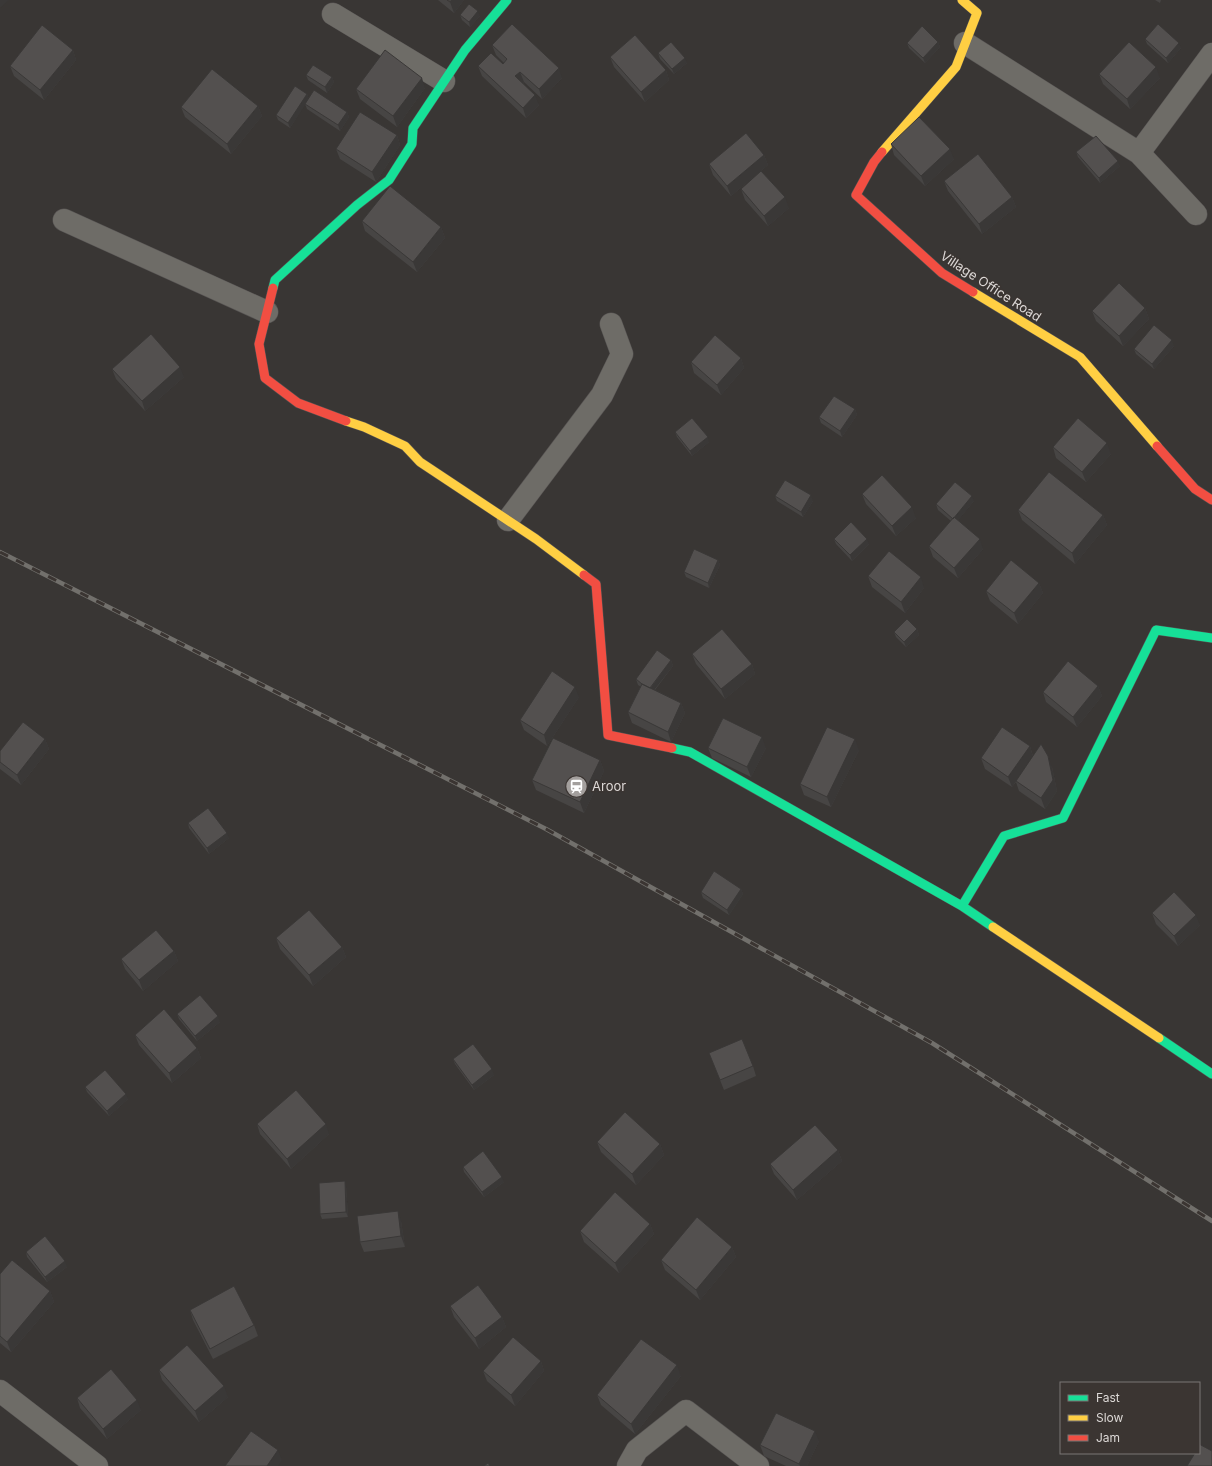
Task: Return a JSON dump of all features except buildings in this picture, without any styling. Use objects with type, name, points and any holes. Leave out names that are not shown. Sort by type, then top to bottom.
[{"type":"street","points":[[507,0],[465,50],[413,128],[412,144],[389,180],[357,205],[275,280],[259,344],[265,378],[298,403],[364,427],[405,446],[420,462],[536,539],[596,584],[608,735],[690,752],[962,906],[1212,1074]]},
{"type":"street","name":"Village Office Road","points":[[962,0],[977,13],[956,67],[887,145],[874,162],[856,196],[942,273],[1080,357],[1195,489],[1212,500]]},
{"type":"street","points":[[332,14],[444,81]]},
{"type":"street","points":[[965,43],[1139,153],[1196,214]]},
{"type":"street","points":[[1139,153],[1212,54]]},
{"type":"street","points":[[64,220],[267,312]]},
{"type":"street","points":[[508,520],[602,395],[622,354],[611,324]]},
{"type":"street","points":[[962,906],[1004,836],[1063,818],[1156,630],[1212,638]]},
{"type":"street","points":[[0,1391],[97,1466]]},
{"type":"street","points":[[628,1466],[637,1450],[686,1410],[758,1466]]},
{"type":"railway","points":[[0,552],[546,829],[932,1043],[1212,1221]]},
{"type":"traffic: fast","points":[[273,288],[275,280],[357,205],[389,180],[412,144],[413,128],[465,50],[507,0]]},
{"type":"traffic: fast","points":[[962,906],[1004,836],[1063,818],[1156,630],[1212,638]]},
{"type":"traffic: fast","points":[[672,748],[690,752],[962,906],[993,927]]},
{"type":"traffic: fast","points":[[1159,1038],[1212,1074]]},
{"type":"traffic: slow","points":[[882,152],[956,67],[977,13],[962,0]]},
{"type":"traffic: slow","points":[[973,292],[1080,357],[1157,446]]},
{"type":"traffic: slow","points":[[346,421],[364,427],[405,446],[420,462],[536,539],[584,575]]},
{"type":"traffic: slow","points":[[993,927],[1159,1038]]},
{"type":"traffic: jam","points":[[882,152],[874,162],[856,195],[942,273],[973,292]]},
{"type":"traffic: jam","points":[[273,288],[259,344],[265,378],[298,403],[346,421]]},
{"type":"traffic: jam","points":[[1157,446],[1195,489],[1212,500]]},
{"type":"traffic: jam","points":[[584,575],[596,584],[608,735],[672,748]]},
{"type":"place","name":"Aroor","points":[[576,786]]}]
